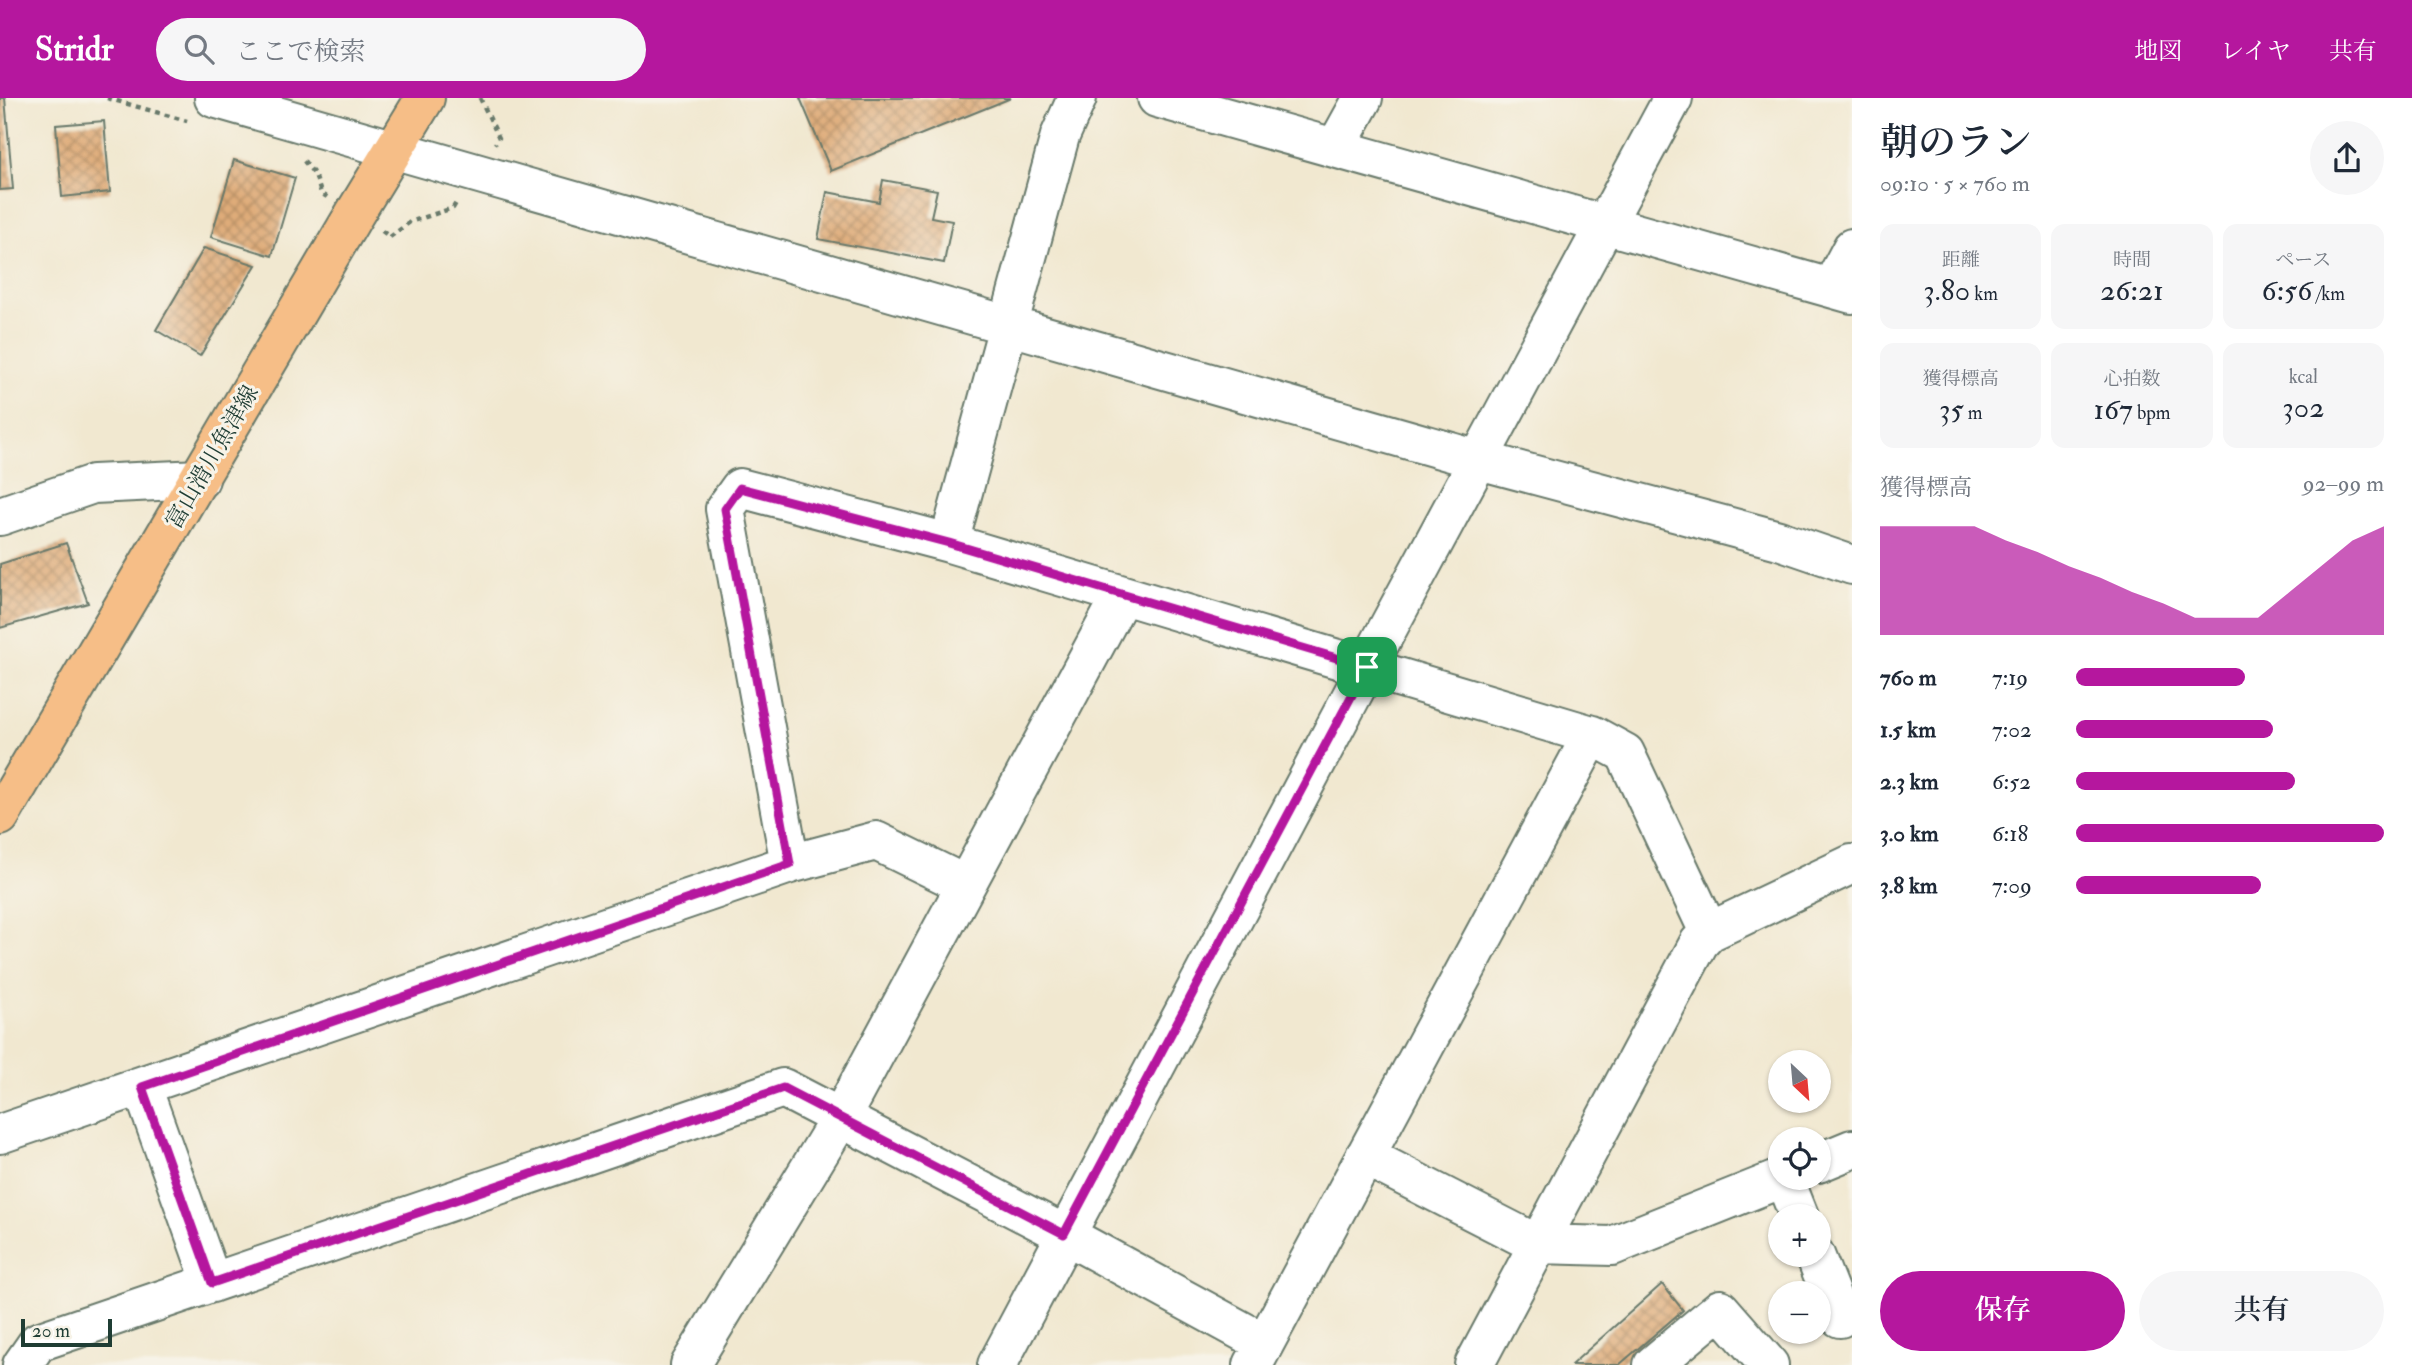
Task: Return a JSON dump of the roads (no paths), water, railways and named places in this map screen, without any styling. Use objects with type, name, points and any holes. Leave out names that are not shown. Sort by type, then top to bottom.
[{"type":"main road","name":"富山滑川魚津線","points":[[0,816],[425,98]]},
{"type":"street","points":[[214,98],[1479,460],[1779,540],[1852,565]]},
{"type":"street","points":[[949,543],[1060,136],[1077,98]]},
{"type":"street","points":[[1157,98],[1841,290],[1852,248]]},
{"type":"street","points":[[1336,147],[1363,98]]},
{"type":"street","points":[[997,1365],[1064,1234],[1673,98]]},
{"type":"street","points":[[0,516],[93,484],[200,479]]},
{"type":"street","points":[[790,864],[725,509],[740,488],[949,543],[1591,735],[1625,753],[1709,932]]},
{"type":"street","points":[[690,1365],[841,1118],[1122,595]]},
{"type":"street","points":[[23,1365],[38,1342],[783,1088],[1064,1234],[1258,1354],[1591,735]]},
{"type":"street","points":[[0,1134],[790,864],[876,841],[966,885]]},
{"type":"street","points":[[1474,1365],[1699,943],[1709,932],[1852,864]]},
{"type":"street","points":[[142,1087],[212,1283]]},
{"type":"street","points":[[1831,1158],[1852,1149]]},
{"type":"street","points":[[1365,1156],[1537,1244],[1612,1246],[1768,1184]]},
{"type":"street","points":[[1820,1267],[1840,1318]]},
{"type":"street","points":[[1653,1365],[1720,1309],[1769,1365]]}]
